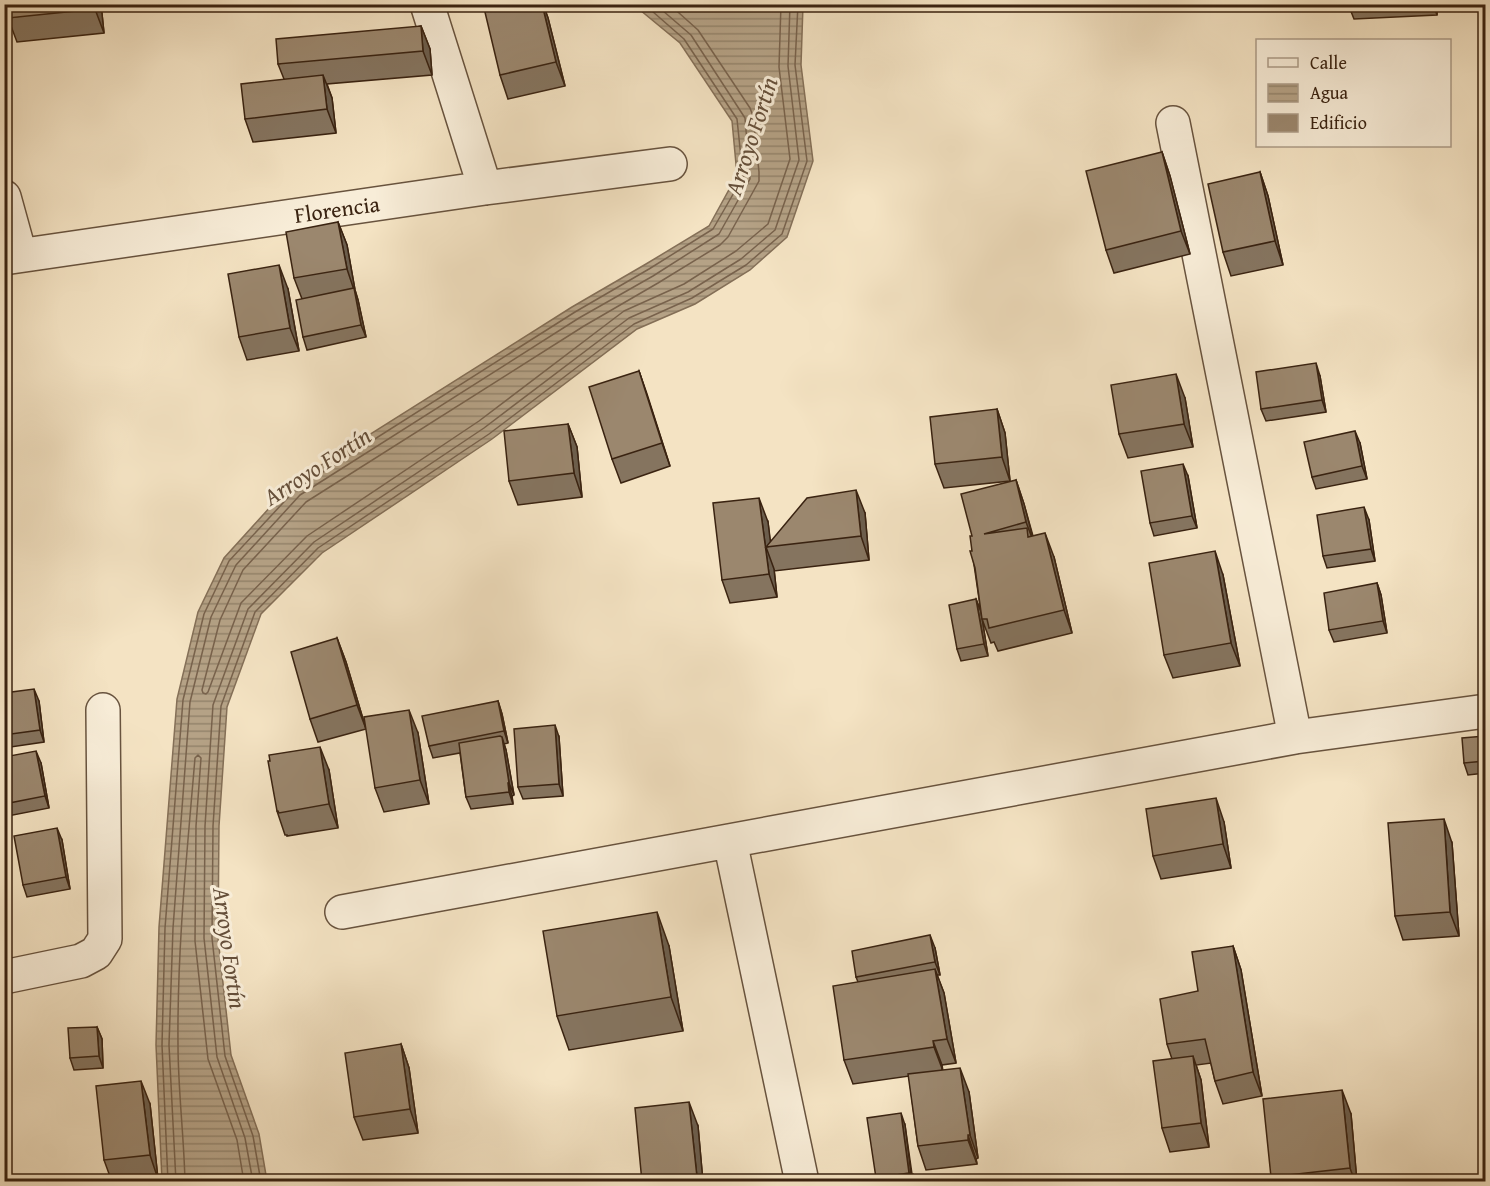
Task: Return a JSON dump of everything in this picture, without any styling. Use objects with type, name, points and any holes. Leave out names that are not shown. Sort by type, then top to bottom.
[{"type":"street","points":[[427,4],[485,188]]},
{"type":"street","points":[[1173,123],[1295,737]]},
{"type":"street","name":"Florencia","points":[[12,257],[485,188],[670,164]]},
{"type":"street","points":[[4,197],[12,257]]},
{"type":"street","points":[[4,977],[81,961],[96,953],[105,939],[102,710]]},
{"type":"street","points":[[342,912],[1295,737],[1485,711]]},
{"type":"street","points":[[730,841],[802,1182]]},
{"type":"water","name":"Arroyo Fortín","points":[[634,5],[803,5],[801,65],[813,161],[787,237],[750,270],[695,304],[637,329],[492,439],[322,553],[261,614],[227,707],[219,826],[218,938],[231,1055],[259,1134],[267,1181],[162,1181],[156,1045],[159,927],[177,699],[198,612],[224,558],[291,484],[572,307],[709,226],[737,175],[732,121],[680,43]]},
{"type":"building","points":[[7,4],[94,4],[95,9],[8,18]]},
{"type":"building","points":[[499,4],[542,4],[556,62],[500,75],[484,8]]},
{"type":"building","points":[[421,26],[423,51],[278,64],[276,39]]},
{"type":"building","points":[[323,75],[327,109],[245,119],[241,84]]},
{"type":"building","points":[[1162,152],[1181,231],[1106,250],[1086,171]]},
{"type":"building","points":[[1260,172],[1275,241],[1223,252],[1208,184]]},
{"type":"building","points":[[338,222],[347,269],[294,278],[286,232]]},
{"type":"building","points":[[279,265],[290,328],[239,337],[228,274]]},
{"type":"building","points":[[354,288],[361,325],[303,337],[296,300]]},
{"type":"building","points":[[1316,363],[1322,400],[1261,409],[1256,372]]},
{"type":"building","points":[[639,371],[662,443],[612,459],[589,387]]},
{"type":"building","points":[[1176,374],[1184,424],[1119,434],[1111,385]]},
{"type":"building","points":[[997,409],[1002,457],[935,464],[930,417]]},
{"type":"building","points":[[568,424],[574,473],[509,481],[504,431]]},
{"type":"building","points":[[1355,431],[1362,466],[1312,477],[1304,442]]},
{"type":"building","points":[[1183,464],[1192,516],[1150,523],[1141,471]]},
{"type":"building","points":[[1016,480],[1026,522],[984,534],[1027,528],[1028,537],[1045,533],[1064,610],[989,628],[987,619],[982,619],[975,568],[970,551],[972,551],[970,536],[972,536],[961,494]]},
{"type":"building","points":[[856,490],[861,536],[766,547],[807,498]]},
{"type":"building","points":[[759,498],[769,574],[722,580],[713,503]]},
{"type":"building","points":[[1364,507],[1371,549],[1323,556],[1317,515]]},
{"type":"building","points":[[1215,551],[1231,643],[1164,655],[1149,563]]},
{"type":"building","points":[[1377,583],[1383,621],[1329,630],[1324,593]]},
{"type":"building","points":[[976,599],[984,644],[957,649],[949,605]]},
{"type":"building","points":[[337,638],[357,705],[310,719],[291,652]]},
{"type":"building","points":[[34,689],[40,730],[4,735],[4,693]]},
{"type":"building","points":[[498,701],[504,731],[429,746],[422,716]]},
{"type":"building","points":[[409,710],[420,780],[375,788],[364,717]]},
{"type":"building","points":[[555,725],[559,784],[518,787],[514,729]]},
{"type":"building","points":[[1485,736],[1485,761],[1464,763],[1462,738]]},
{"type":"building","points":[[502,737],[509,792],[466,797],[459,743]]},
{"type":"building","points":[[320,747],[329,804],[279,813],[268,761],[270,761],[269,755]]},
{"type":"building","points":[[36,751],[45,796],[4,804],[4,757]]},
{"type":"building","points":[[1216,798],[1223,844],[1153,856],[1146,809]]},
{"type":"building","points":[[1444,819],[1450,912],[1395,916],[1388,823]]},
{"type":"building","points":[[57,828],[66,877],[23,885],[14,836]]},
{"type":"building","points":[[657,912],[671,997],[557,1016],[543,931]]},
{"type":"building","points":[[930,935],[935,962],[856,977],[852,951]]},
{"type":"building","points":[[1233,946],[1253,1072],[1215,1081],[1205,1039],[1167,1044],[1160,999],[1198,991],[1192,952]]},
{"type":"building","points":[[935,969],[947,1039],[933,1041],[934,1047],[844,1060],[833,986]]},
{"type":"building","points":[[97,1027],[99,1056],[70,1058],[68,1028]]},
{"type":"building","points":[[401,1044],[410,1109],[354,1117],[345,1053]]},
{"type":"building","points":[[1193,1056],[1201,1123],[1162,1128],[1153,1061]]},
{"type":"building","points":[[960,1068],[970,1135],[968,1135],[968,1140],[918,1146],[908,1074]]},
{"type":"building","points":[[141,1081],[150,1155],[104,1160],[96,1086]]},
{"type":"building","points":[[1342,1090],[1350,1168],[1271,1177],[1263,1099]]},
{"type":"building","points":[[689,1102],[697,1177],[642,1182],[635,1108]]},
{"type":"building","points":[[901,1113],[909,1173],[876,1178],[867,1118]]},
{"type":"building","points":[[913,1174],[919,1182],[881,1182]]}]
